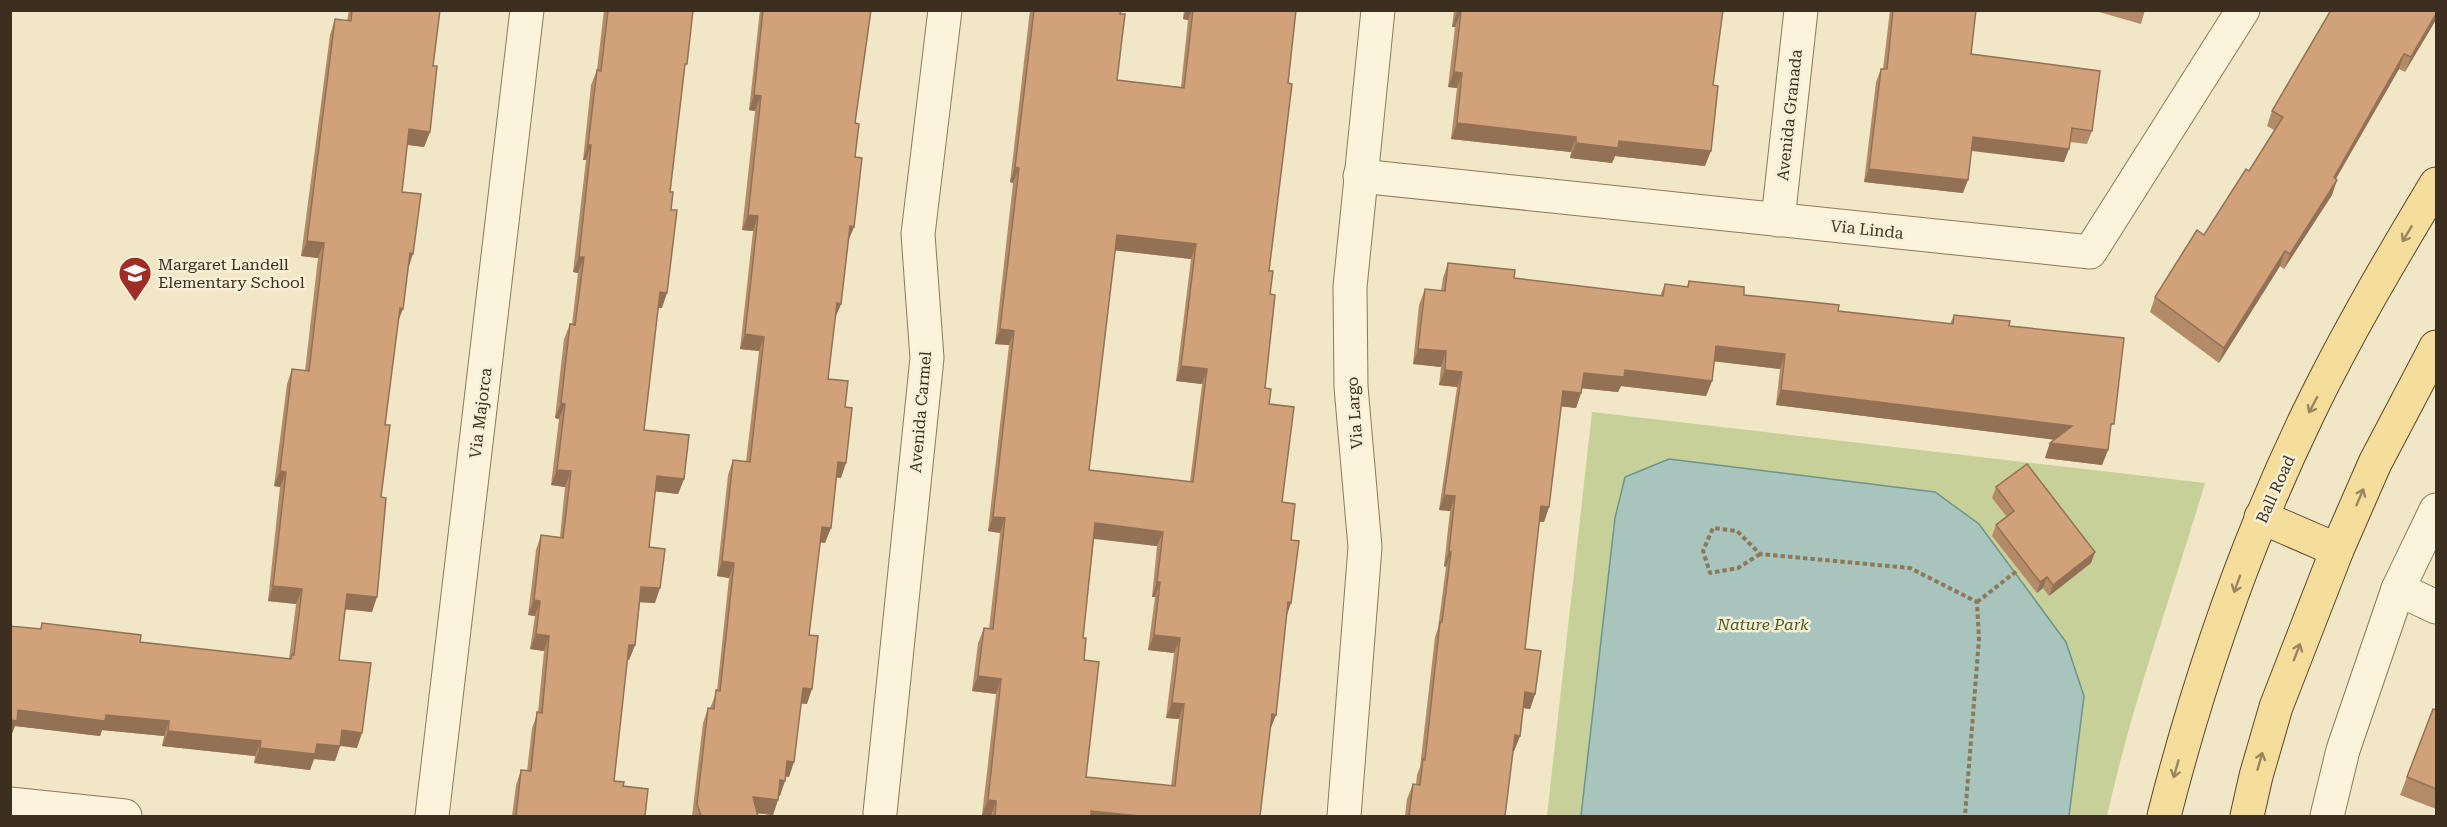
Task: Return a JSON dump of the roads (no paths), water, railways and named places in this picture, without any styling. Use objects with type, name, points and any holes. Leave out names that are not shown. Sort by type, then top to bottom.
[{"type":"main road","name":"Ball Road","points":[[2164,816],[2203,681],[2261,517],[2308,414],[2366,303],[2436,184]]},
{"type":"main road","points":[[2247,816],[2276,706],[2337,550],[2374,463],[2436,347]]},
{"type":"main road","points":[[2261,517],[2337,550]]},
{"type":"street","name":"Via Majorca","points":[[433,816],[527,10]]},
{"type":"street","name":"Avenida Carmel","points":[[880,813],[927,358],[918,234],[945,10]]},
{"type":"street","name":"Via Largo","points":[[1344,816],[1365,547],[1351,387],[1350,287],[1378,10]]},
{"type":"street","name":"Avenida Granada","points":[[1778,220],[1801,10]]},
{"type":"street","name":"Via Linda","points":[[1360,176],[2090,252],[2242,10]]},
{"type":"street","points":[[2327,816],[2343,750],[2398,589],[2436,510]]},
{"type":"street","points":[[2398,589],[2436,607]]},
{"type":"street","points":[[10,804],[81,814],[125,816]]},
{"type":"water","name":"Nature Park","points":[[1669,459],[1935,492],[1979,524],[2066,642],[2084,696],[2069,816],[1581,816],[1615,518],[1625,477]]},
{"type":"place","name":"Margaret Landell Elementary School","points":[[135,302]]}]
